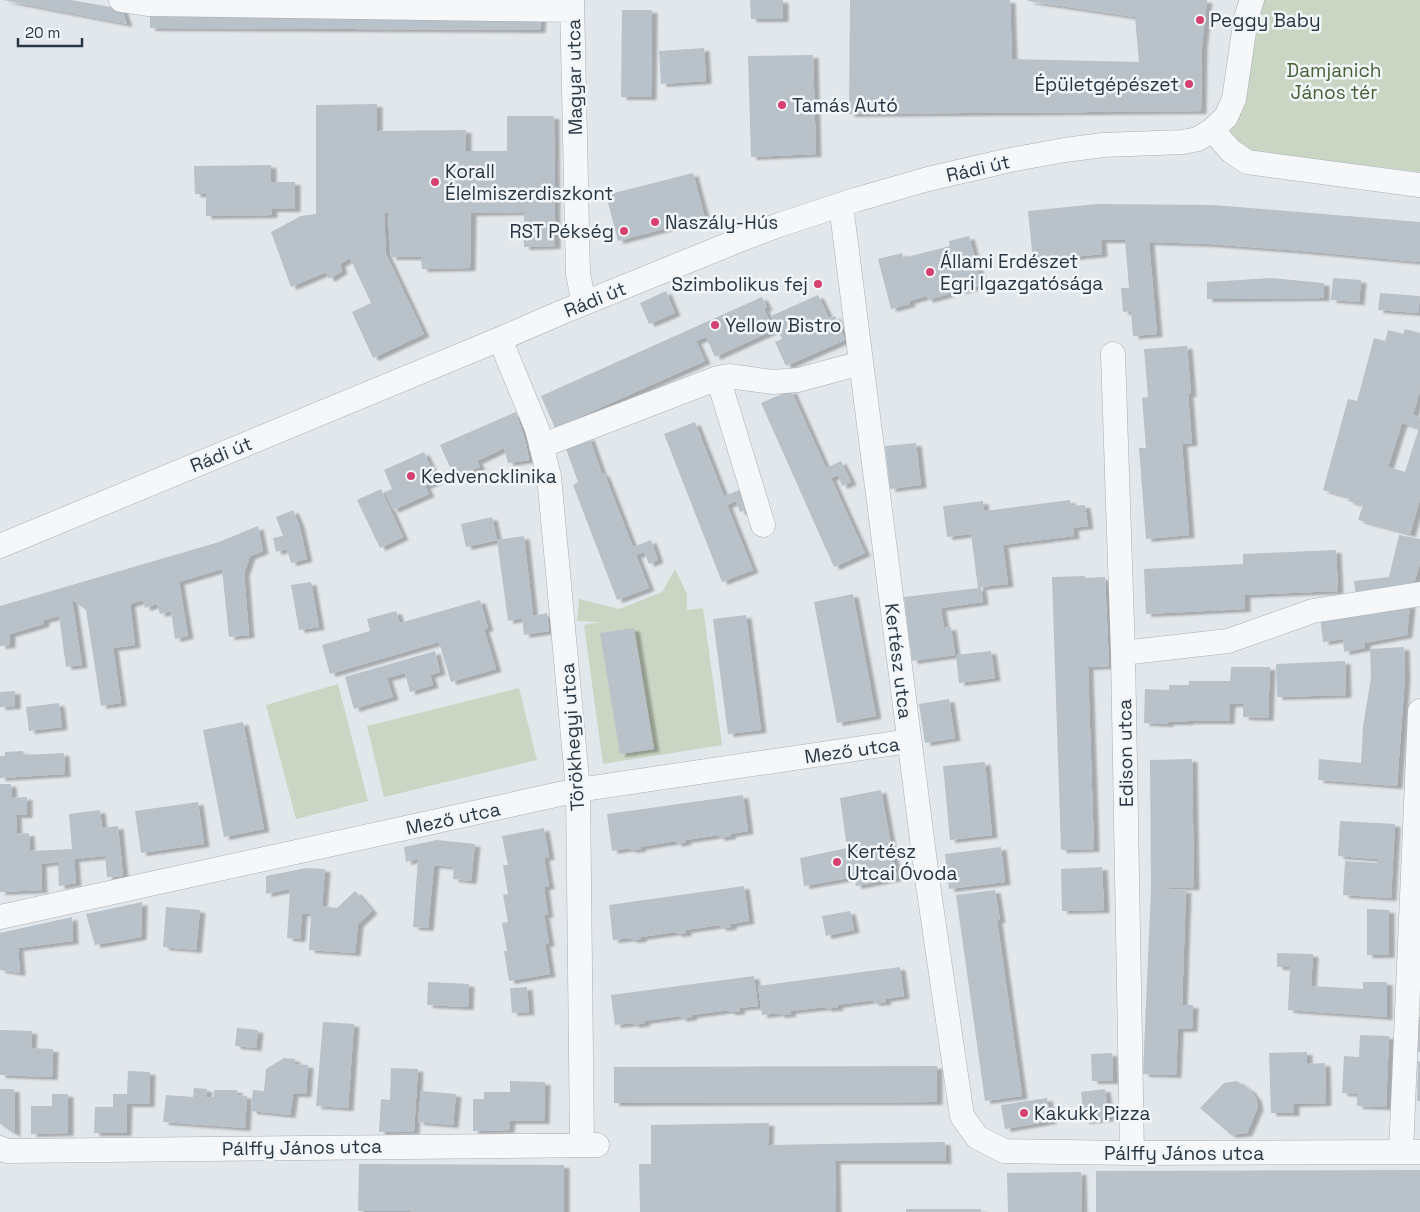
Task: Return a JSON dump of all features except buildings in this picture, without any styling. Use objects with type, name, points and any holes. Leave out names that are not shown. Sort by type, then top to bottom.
[{"type":"street","points":[[121,0],[147,4],[572,5]]},
{"type":"street","points":[[1252,0],[1246,18],[1234,99],[1226,117],[1212,130],[1231,150],[1247,162],[1420,185]]},
{"type":"street","name":"Magyar utca","points":[[572,5],[578,274],[584,304]]},
{"type":"street","name":"Rádi út","points":[[0,546],[584,304],[752,236],[841,205],[928,179],[1010,160],[1094,146],[1183,142],[1198,139],[1212,130]]},
{"type":"street","name":"Kertész utca","points":[[841,205],[927,878],[962,1116]]},
{"type":"street","name":"Törökhegyi utca","points":[[500,339],[537,429],[549,476],[578,790],[590,1145]]},
{"type":"street","name":"Edison utca","points":[[1113,354],[1123,653],[1132,1153]]},
{"type":"street","points":[[542,446],[718,378],[729,376],[773,382],[798,380],[861,363]]},
{"type":"street","points":[[718,378],[763,525]]},
{"type":"street","points":[[1123,653],[1228,641],[1313,611],[1420,594]]},
{"type":"street","points":[[1410,1152],[1420,711]]},
{"type":"street","name":"Mező utca","points":[[0,917],[578,790],[909,741]]},
{"type":"street","name":"Pálffy János utca","points":[[962,1116],[977,1137],[1004,1151],[1132,1153],[1410,1152]]},
{"type":"street","name":"Pálffy János utca","points":[[3,1149],[590,1145]]},
{"type":"green space","name":"Damjanich János tér","points":[[1264,0],[1420,0],[1420,172],[1251,152],[1228,138],[1239,111]]},
{"type":"green space","points":[[675,569],[687,594],[687,610],[703,608],[722,745],[603,764],[584,625],[599,622],[577,621],[579,599],[619,609],[662,592]]},
{"type":"green space","points":[[338,684],[368,801],[296,819],[266,705]]},
{"type":"green space","points":[[519,688],[537,760],[384,797],[367,726]]},
{"type":"place","name":"Peggy Baby","points":[[1200,20]]},
{"type":"place","name":"Épületgépészet","points":[[1189,84]]},
{"type":"place","name":"Tamás Autó","points":[[782,105]]},
{"type":"place","name":"Korall Élelmiszerdiszkont","points":[[435,182]]},
{"type":"place","name":"Naszály-Hús","points":[[655,222]]},
{"type":"place","name":"RST Pékség","points":[[624,231]]},
{"type":"place","name":"Állami Erdészet Egri Igazgatósága","points":[[930,272]]},
{"type":"place","name":"Szimbolikus fej","points":[[818,284]]},
{"type":"place","name":"Yellow Bistro","points":[[715,325]]},
{"type":"place","name":"Kedvencklinika","points":[[411,476]]},
{"type":"place","name":"Kertész Utcai Óvoda","points":[[837,862]]},
{"type":"place","name":"Kakukk Pizza","points":[[1024,1113]]}]
